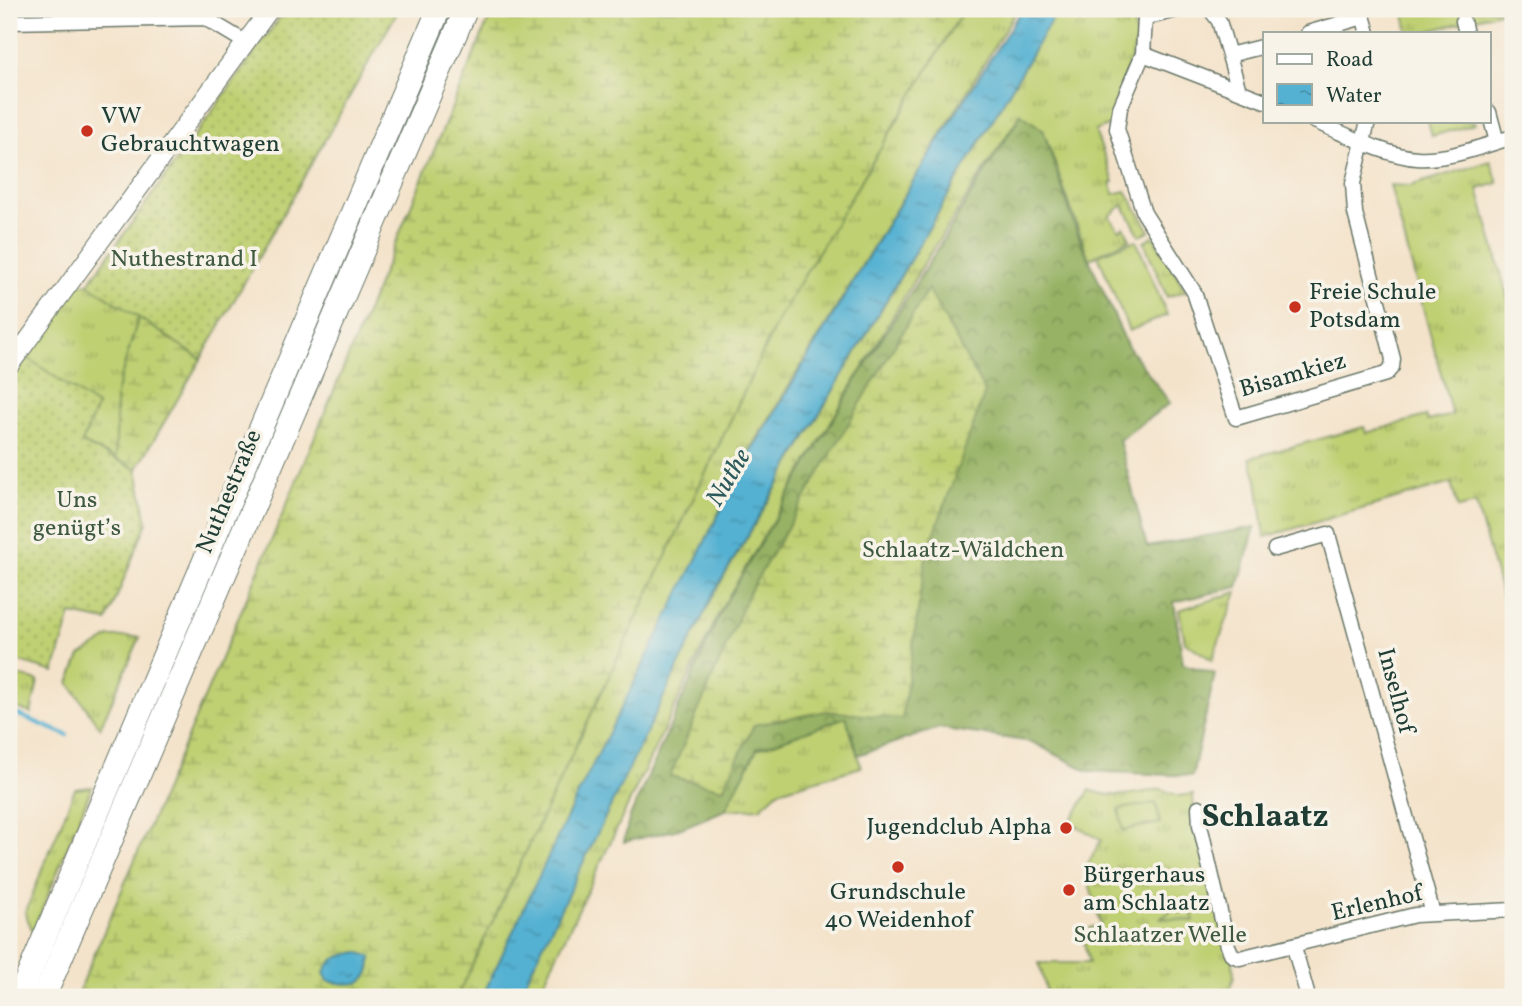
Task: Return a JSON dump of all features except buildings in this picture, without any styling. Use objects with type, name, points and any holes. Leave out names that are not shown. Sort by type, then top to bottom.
[{"type":"highway","name":"Nuthestraße","points":[[19,997],[439,9]]},
{"type":"highway","name":"Nuthestraße","points":[[44,997],[466,9]]},
{"type":"street","points":[[9,366],[270,9]]},
{"type":"street","name":"Bisamkiez","points":[[1181,9],[1144,13],[1143,54],[1120,108],[1117,129],[1144,213],[1194,292],[1236,418],[1385,374],[1392,367],[1393,359],[1355,213],[1353,183],[1364,141]]},
{"type":"street","points":[[1210,9],[1219,21],[1239,91]]},
{"type":"street","points":[[1311,32],[1362,13],[1367,32]]},
{"type":"street","points":[[9,22],[205,18],[245,42]]},
{"type":"street","points":[[1229,55],[1263,46]]},
{"type":"street","points":[[1143,54],[1263,100]]},
{"type":"street","points":[[1490,116],[1497,142]]},
{"type":"street","points":[[1316,122],[1401,156],[1417,158],[1442,157],[1513,138]]},
{"type":"street","points":[[1364,141],[1368,122]]},
{"type":"street","name":"Inselhof","points":[[1275,549],[1328,534],[1433,914]]},
{"type":"street","name":"Erlenhof","points":[[1199,807],[1203,839],[1232,955],[1248,958],[1415,915],[1513,910]]},
{"type":"street","points":[[1294,947],[1308,997]]},
{"type":"green space","name":"Nuthestrand I","points":[[286,9],[399,9],[201,359],[88,284]]},
{"type":"green space","points":[[493,9],[964,9],[780,316],[457,997],[76,997],[273,537]]},
{"type":"green space","points":[[964,9],[1017,9],[743,462],[487,997],[435,997],[780,315]]},
{"type":"green space","points":[[1058,9],[1131,9],[1137,40],[1110,125],[1095,131],[1114,182],[1111,183],[1114,194],[1126,191],[1150,231],[1140,236],[1123,205],[1109,216],[1119,230],[1124,227],[1130,239],[1089,259],[1043,130],[1020,115],[924,263],[719,613],[537,997],[516,997],[715,592]]},
{"type":"green space","points":[[1403,9],[1511,9],[1426,32],[1408,32]]},
{"type":"green space","name":"Schlaatz-Wäldchen","points":[[1021,114],[1043,130],[1077,232],[1127,345],[1170,403],[1119,440],[1147,547],[1255,527],[1238,587],[1174,602],[1183,664],[1215,674],[1192,776],[1088,771],[1032,742],[939,728],[858,755],[846,717],[757,749],[725,810],[679,829],[624,842],[629,819],[723,607],[852,387]]},
{"type":"green space","points":[[1428,122],[1475,124],[1432,136]]},
{"type":"green space","points":[[1491,161],[1498,183],[1478,189],[1513,317],[1513,635],[1476,504],[1458,508],[1451,483],[1265,537],[1257,480],[1250,458],[1364,427],[1366,433],[1426,416],[1428,421],[1452,415],[1390,185],[1410,186]]},
{"type":"green space","points":[[1153,236],[1186,291],[1167,297],[1144,242]]},
{"type":"green space","points":[[1136,240],[1167,315],[1129,331],[1098,255]]},
{"type":"green space","points":[[77,284],[88,284],[139,316],[116,394],[116,459],[82,443],[25,356]]},
{"type":"green space","points":[[928,289],[985,392],[926,557],[902,719],[827,711],[754,725],[723,789],[670,776],[750,591]]},
{"type":"green space","points":[[139,316],[201,359],[137,469],[116,459],[116,394]]},
{"type":"green space","name":"Uns genügt’s","points":[[25,356],[97,406],[82,443],[137,469],[147,522],[107,621],[71,614],[54,672],[9,659],[9,378]]},
{"type":"green space","points":[[1237,592],[1212,660],[1185,642],[1179,610]]},
{"type":"green space","points":[[110,637],[140,637],[100,728],[69,683],[80,656]]},
{"type":"green space","points":[[9,673],[38,681],[31,713],[9,705]]},
{"type":"green space","points":[[846,716],[861,767],[779,791],[760,808],[725,810],[757,749]]},
{"type":"green space","points":[[92,787],[33,932],[25,913],[75,789]]},
{"type":"green space","name":"Schlaatzer Welle","points":[[1161,789],[1179,796],[1193,794],[1195,826],[1233,961],[1234,977],[1228,997],[1048,997],[1039,963],[1089,963],[1083,938],[1092,935],[1090,928],[1101,925],[1085,869],[1101,840],[1070,822],[1090,790],[1116,795]]},
{"type":"green space","points":[[1156,803],[1160,823],[1123,830],[1119,809]]},
{"type":"green space","points":[[1188,900],[1194,921],[1161,918]]},
{"type":"water","points":[[1022,9],[1058,9],[715,591],[518,997],[482,997],[574,802],[745,462],[915,178]]},
{"type":"water","points":[[358,952],[371,957],[368,975],[364,980],[352,984],[328,981],[324,973],[333,960]]},
{"type":"waterway","points":[[9,711],[67,735]]},
{"type":"place","name":"VW Gebrauchtwagen","points":[[87,131]]},
{"type":"place","name":"Freie Schule Potsdam","points":[[1295,307]]},
{"type":"place","name":"Jugendclub Alpha","points":[[1066,828]]},
{"type":"place","name":"Grundschule 40 Weidenhof","points":[[898,867]]},
{"type":"place","name":"Bürgerhaus am Schlaatz","points":[[1069,890]]},
{"type":"district","name":"Schlaatz","points":[[1265,818]]},
{"type":"water label","name":"Nuthe","points":[[729,478]]}]
